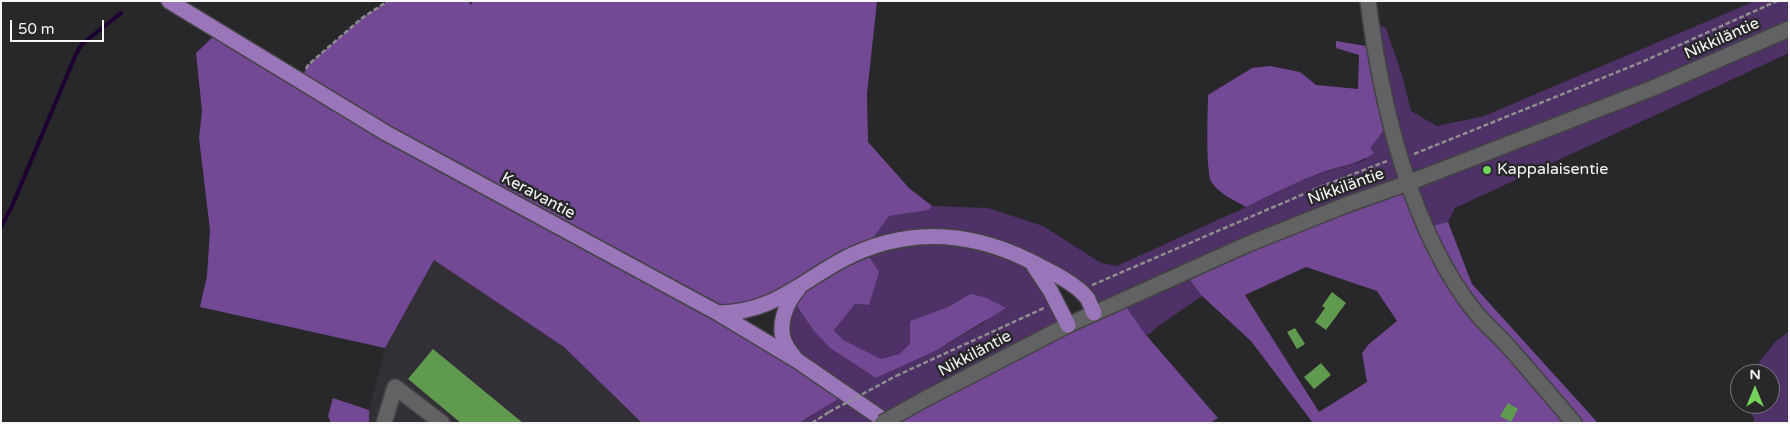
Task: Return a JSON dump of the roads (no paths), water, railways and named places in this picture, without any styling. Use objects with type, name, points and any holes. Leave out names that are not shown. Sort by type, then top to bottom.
[{"type":"main road","name":"Keravantie","points":[[169,1],[386,133],[718,313],[798,361],[888,423]]},
{"type":"main road","points":[[718,313],[744,312],[779,298],[842,260],[889,242],[935,236],[963,238],[988,244],[1030,262],[1079,291],[1087,298],[1094,313]]},
{"type":"main road","points":[[1030,262],[1044,278],[1068,325]]},
{"type":"main road","points":[[798,361],[785,344],[782,325],[791,297],[800,286]]},
{"type":"street","points":[[1368,1],[1373,36],[1396,145],[1408,183],[1430,237],[1451,276],[1476,313],[1506,344],[1574,423]]},
{"type":"street","name":"Nikkiläntie","points":[[882,423],[1068,325],[1254,242],[1653,88],[1789,29]]},
{"type":"street","points":[[384,423],[395,386],[442,423]]},
{"type":"waterway","points":[[1,227],[12,206],[76,54],[82,44],[121,13]]},
{"type":"place","name":"Kappalaisentie","points":[[1487,170]]}]
